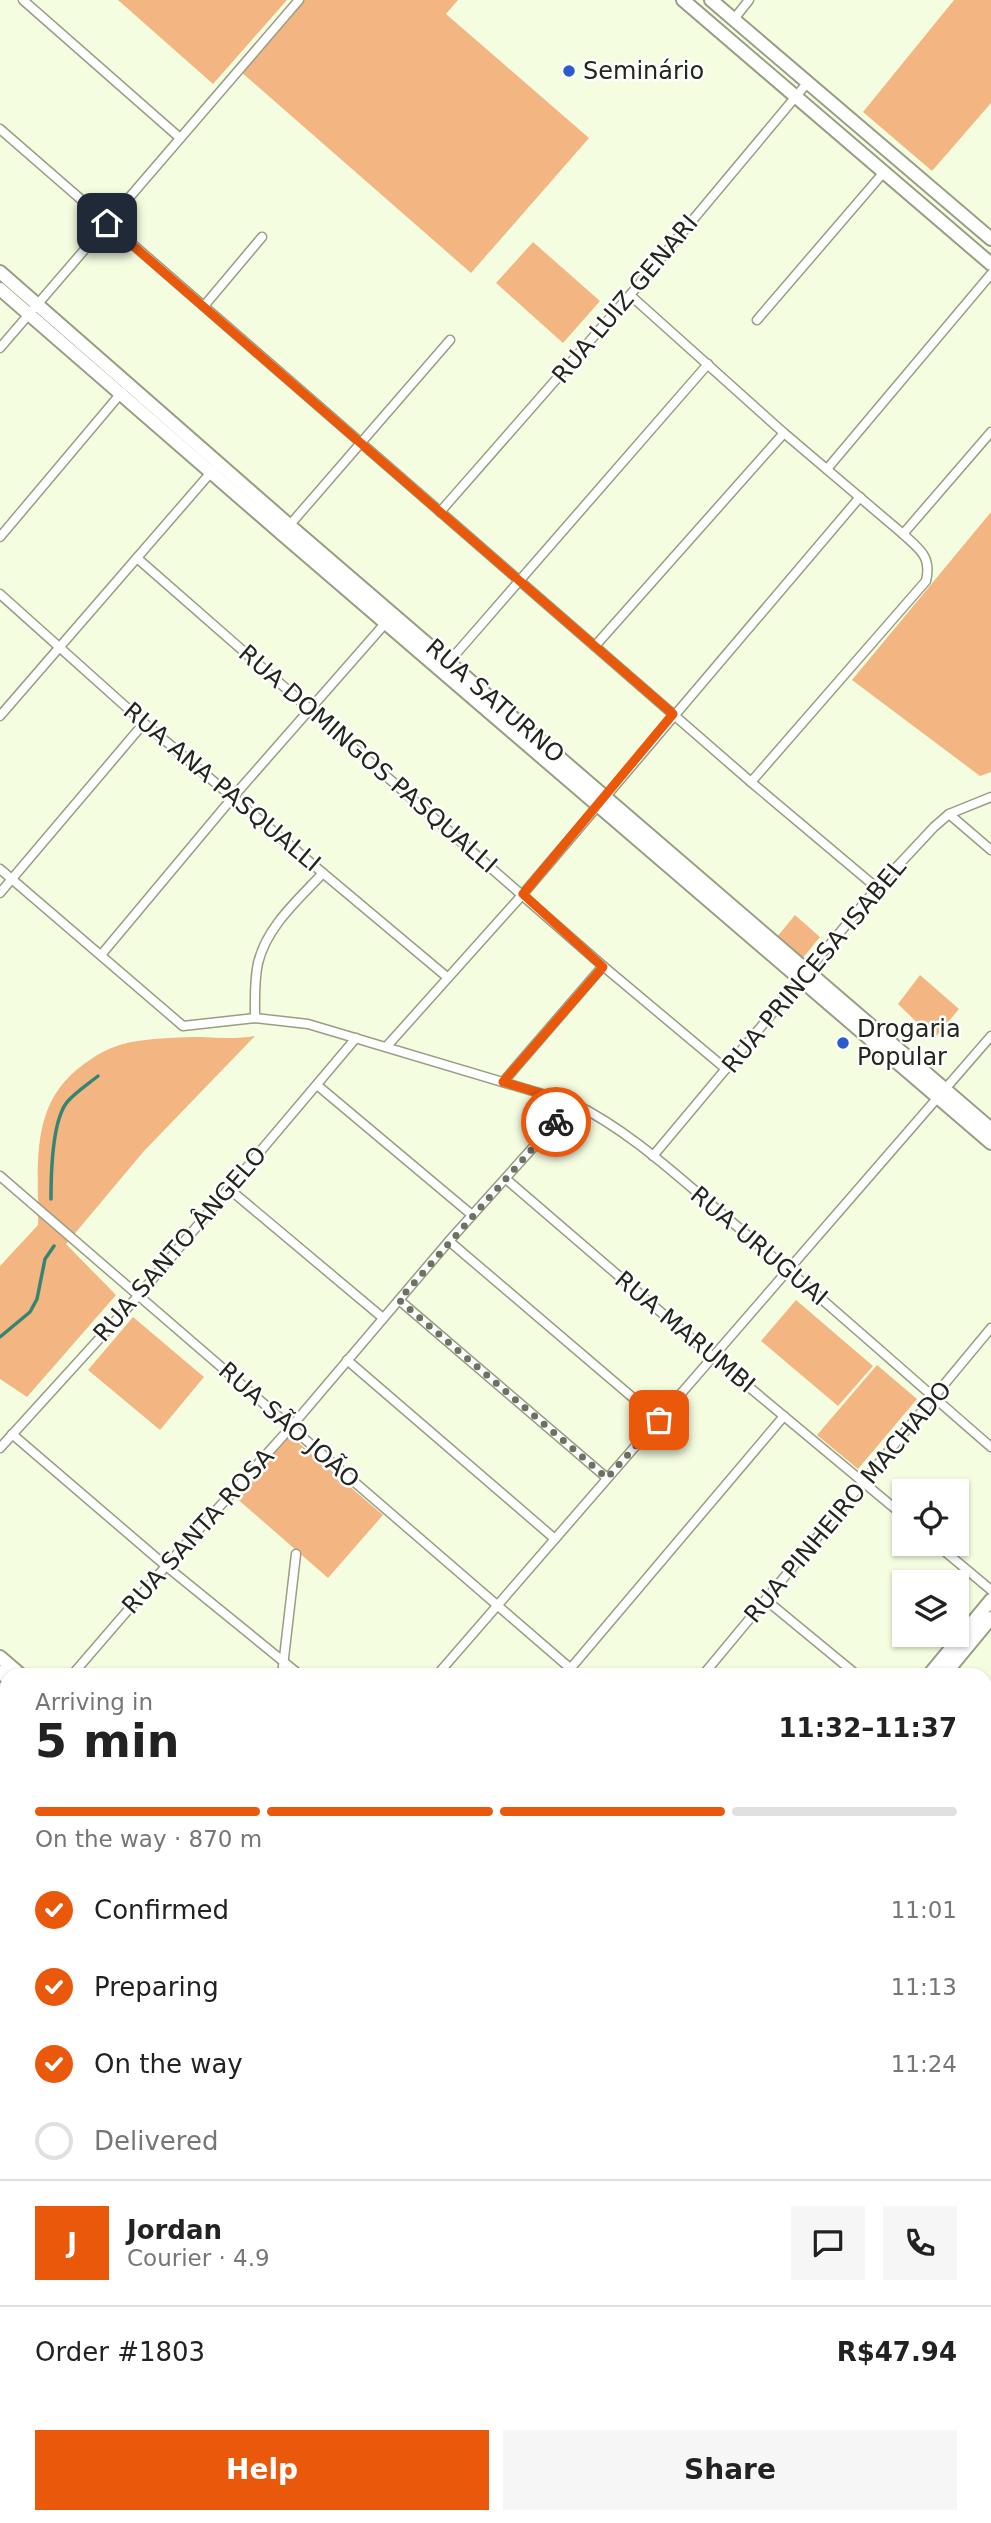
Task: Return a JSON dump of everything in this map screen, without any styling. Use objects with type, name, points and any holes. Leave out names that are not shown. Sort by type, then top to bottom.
[{"type":"street","points":[[23,0],[180,138]]},
{"type":"street","points":[[0,348],[299,0]]},
{"type":"street","points":[[683,0],[991,264]]},
{"type":"street","points":[[711,0],[991,239]]},
{"type":"street","points":[[734,19],[750,0]]},
{"type":"street","name":"RUA LUIZ GENARI","points":[[440,512],[630,295],[807,82]]},
{"type":"street","points":[[0,129],[751,782],[877,888]]},
{"type":"street","points":[[757,320],[896,158]]},
{"type":"street","points":[[204,306],[262,237]]},
{"type":"street","name":"RUA SATURNO","points":[[0,272],[33,309],[941,1093],[991,1143]]},
{"type":"street","points":[[827,469],[991,274]]},
{"type":"street","name":"RUA SATURNO","points":[[0,289],[33,309]]},
{"type":"street","points":[[630,295],[784,433],[922,551],[929,569],[926,581],[751,782]]},
{"type":"street","points":[[286,530],[450,340]]},
{"type":"street","points":[[445,666],[708,364]]},
{"type":"street","points":[[0,537],[125,389]]},
{"type":"street","points":[[903,534],[991,432]]},
{"type":"street","points":[[595,646],[784,433]]},
{"type":"street","points":[[0,716],[215,468]]},
{"type":"street","points":[[387,1046],[523,894],[673,714],[860,497]]},
{"type":"street","name":"RUA DOMINGOS PASQUALLI","points":[[137,558],[603,967],[726,1069]]},
{"type":"street","name":"RUA ANA PASQUALLI","points":[[0,594],[144,723],[447,977]]},
{"type":"street","points":[[0,869],[101,955],[233,797],[389,619]]},
{"type":"street","points":[[0,893],[144,723]]},
{"type":"street","name":"RUA PRINCESA ISABEL","points":[[653,1156],[877,888],[933,827],[949,814],[991,797]]},
{"type":"street","points":[[949,814],[991,850]]},
{"type":"street","points":[[255,1018],[259,961],[266,941],[284,915],[323,873]]},
{"type":"street","name":"RUA URUGUAI","points":[[101,955],[183,1026],[255,1018],[308,1024],[573,1103],[615,1126],[788,1270],[991,1447]]},
{"type":"street","points":[[503,1082],[603,967]]},
{"type":"street","points":[[443,1668],[991,1036]]},
{"type":"street","name":"RUA SANTO ÂNGELO","points":[[0,1448],[139,1295],[356,1038]]},
{"type":"street","points":[[317,1085],[472,1216]]},
{"type":"street","name":"RUA SATURNO","points":[[941,1093],[991,1129]]},
{"type":"street","name":"RUA SANTA ROSA","points":[[78,1668],[291,1427],[449,1241],[573,1103]]},
{"type":"street","name":"RUA SÃO JOÃO","points":[[0,1176],[497,1605],[564,1668]]},
{"type":"street","name":"RUA MARUMBI","points":[[506,1179],[892,1506]]},
{"type":"street","points":[[228,1188],[383,1318]]},
{"type":"street","points":[[449,1241],[659,1420]]},
{"type":"street","points":[[399,1300],[607,1478]]},
{"type":"street","name":"RUA PINHEIRO MACHADO","points":[[709,1668],[991,1328]]},
{"type":"street","points":[[347,1360],[555,1539]]},
{"type":"street","points":[[570,1668],[784,1416]]},
{"type":"street","points":[[12,1434],[166,1566],[292,1668]]},
{"type":"street","points":[[283,1668],[296,1554]]},
{"type":"street","points":[[950,1556],[991,1590]]},
{"type":"street","points":[[766,1600],[849,1668]]},
{"type":"street","points":[[935,1668],[991,1600]]},
{"type":"street","points":[[950,1668],[991,1618]]},
{"type":"shaded area","points":[[118,0],[287,0],[213,84]]},
{"type":"shaded area","points":[[304,0],[458,0],[446,14],[589,138],[471,273],[241,72]]},
{"type":"shaded area","points":[[954,0],[991,0],[991,103],[932,171],[863,112]]},
{"type":"shaded area","points":[[533,242],[600,301],[563,343],[496,283]]},
{"type":"shaded area","points":[[991,512],[991,772],[980,776],[852,680]]},
{"type":"shaded area","points":[[795,915],[820,937],[802,959],[777,937]]},
{"type":"shaded area","points":[[920,975],[959,1009],[934,1039],[898,1004]]},
{"type":"shaded area","points":[[255,1036],[144,1151],[66,1244],[116,1295],[27,1397],[0,1379],[0,1266],[38,1225],[40,1137],[53,1098],[66,1080],[97,1055],[130,1042]]},
{"type":"shaded area","points":[[796,1300],[873,1366],[838,1406],[761,1341]]},
{"type":"shaded area","points":[[133,1317],[204,1377],[160,1430],[88,1370]]},
{"type":"shaded area","points":[[877,1365],[917,1399],[858,1469],[817,1435]]},
{"type":"shaded area","points":[[287,1433],[383,1515],[328,1578],[234,1496]]},
{"type":"waterway","points":[[51,1199],[54,1148],[63,1109],[71,1098],[98,1076]]},
{"type":"waterway","points":[[0,1337],[30,1312],[37,1299],[45,1259],[54,1246]]},
{"type":"way so far","points":[[556,1122],[399,1300],[607,1478],[659,1420]]},
{"type":"place","name":"Seminário","points":[[569,71]]},
{"type":"place","name":"Drogaria Popular","points":[[843,1043]]},
{"type":"route","points":[[107,223],[673,714],[523,894],[603,967],[503,1082],[573,1103],[556,1122]]}]
